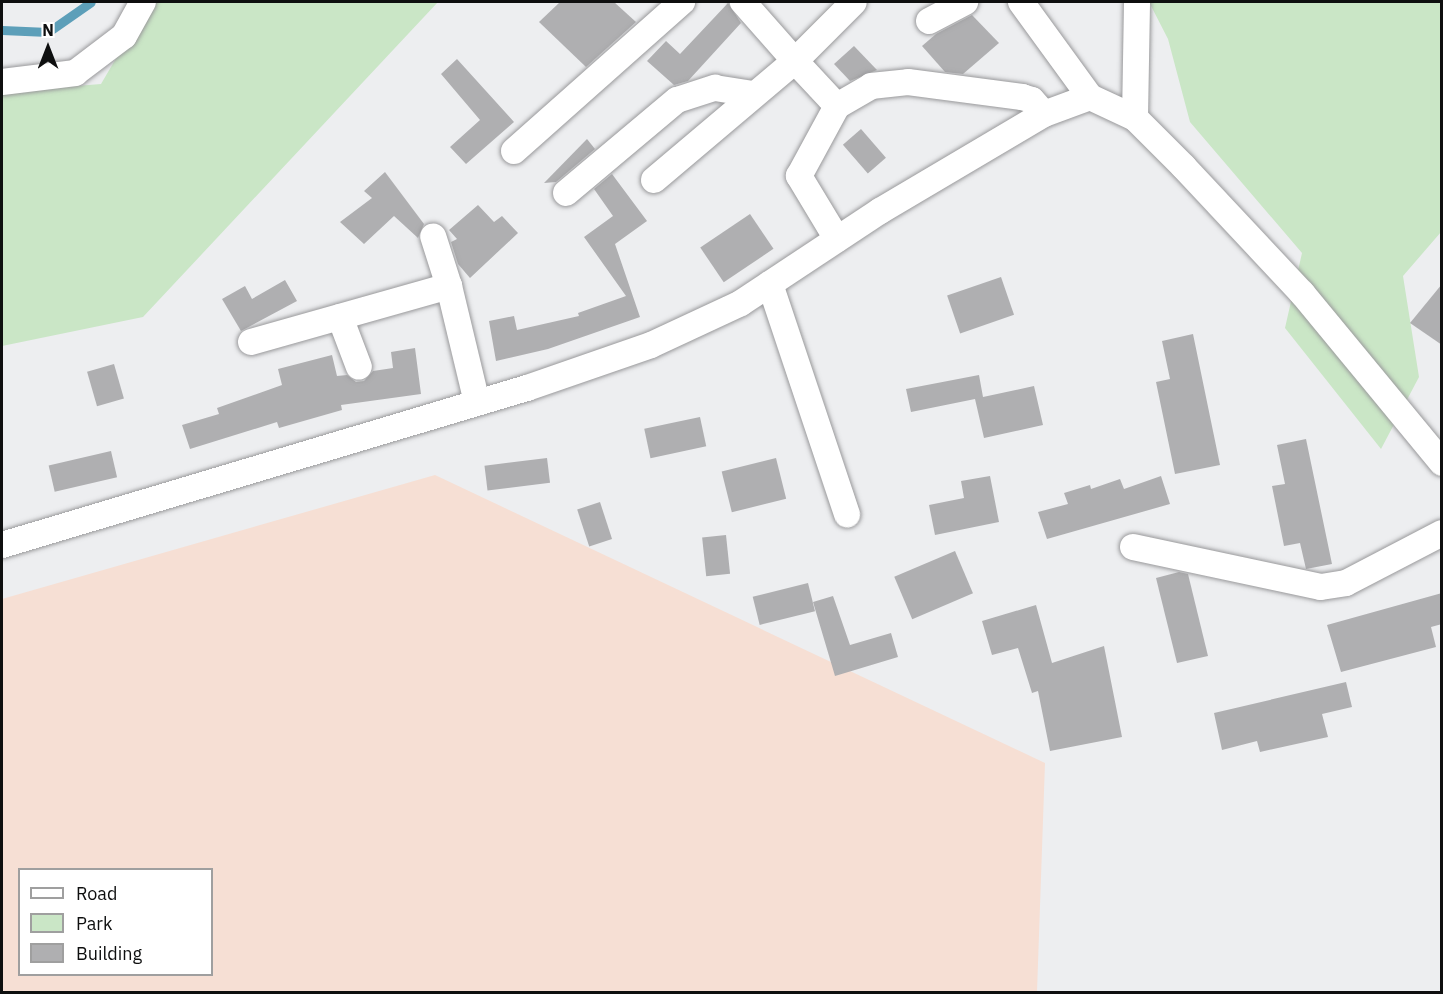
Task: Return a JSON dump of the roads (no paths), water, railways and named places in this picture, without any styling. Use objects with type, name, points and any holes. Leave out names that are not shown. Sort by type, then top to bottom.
[{"type":"street","points":[[2,82],[75,73],[124,36],[143,2]]},
{"type":"street","points":[[514,151],[682,2]]},
{"type":"street","points":[[743,2],[837,106]]},
{"type":"street","points":[[654,180],[752,94],[795,61],[854,2]]},
{"type":"street","points":[[929,21],[965,2]]},
{"type":"street","points":[[1021,2],[1090,97],[1135,118],[1302,293],[1442,463]]},
{"type":"street","points":[[1135,118],[1137,2]]},
{"type":"street","points":[[837,239],[799,176],[837,106],[871,86],[908,82],[1022,97],[1032,100],[1044,114]]},
{"type":"street","points":[[566,193],[677,100],[715,88],[752,94]]},
{"type":"street","points":[[2,544],[477,403],[651,345],[741,303],[837,239],[1044,114],[1090,97]]},
{"type":"street","points":[[433,236],[449,286],[477,403]]},
{"type":"street","points":[[770,284],[847,514]]},
{"type":"street","points":[[251,342],[449,286]]},
{"type":"street","points":[[340,317],[358,367]]},
{"type":"street","points":[[1133,547],[1321,587],[1347,583],[1442,533]]},
{"type":"waterway","points":[[2,30],[48,32],[91,2]]}]
